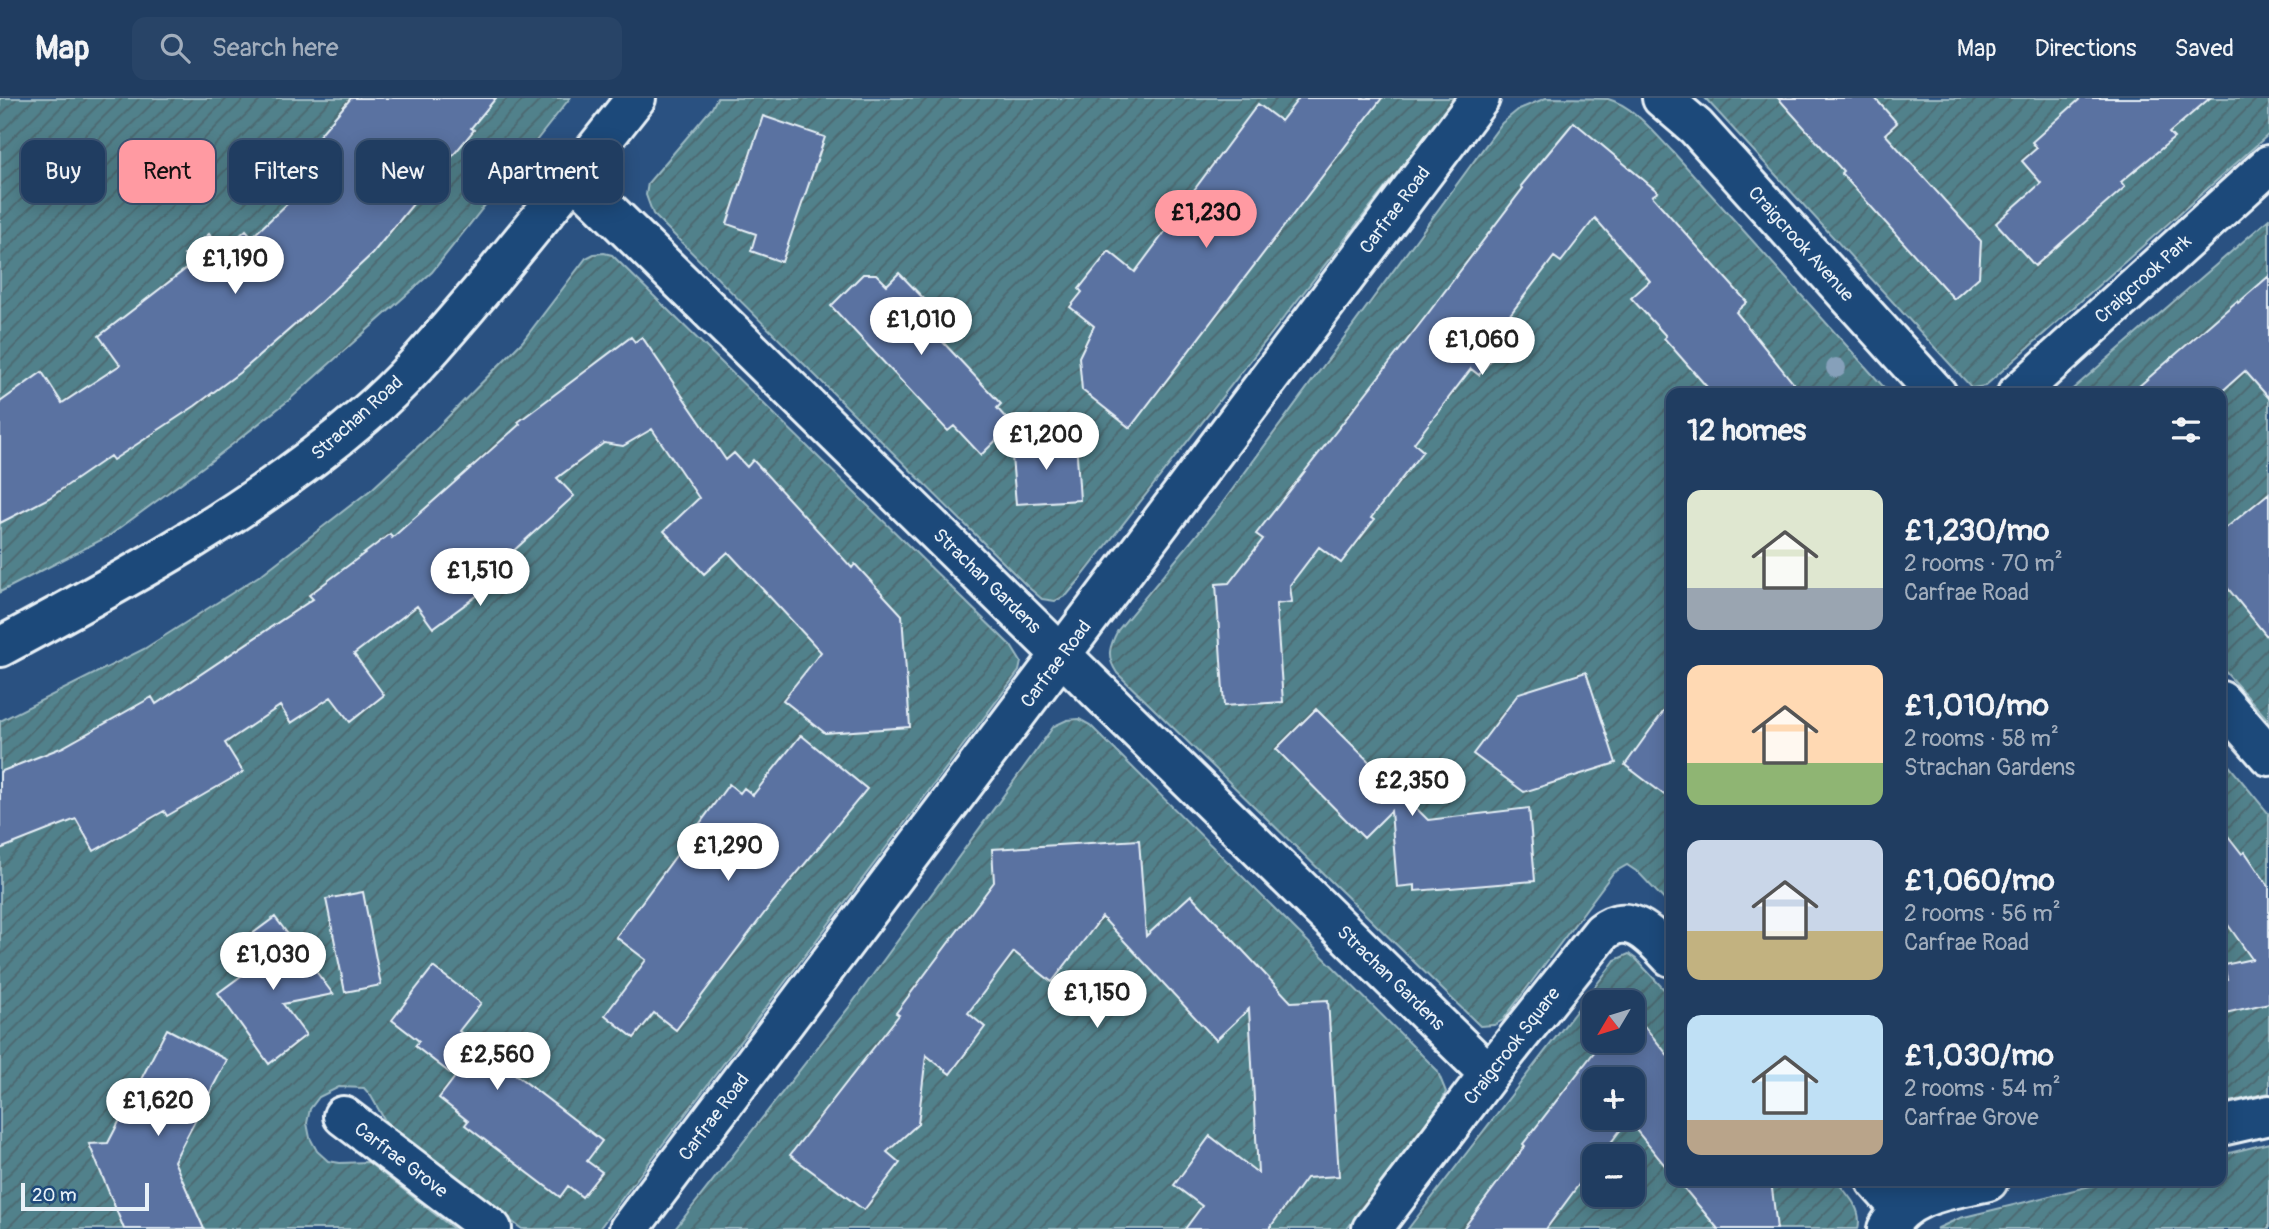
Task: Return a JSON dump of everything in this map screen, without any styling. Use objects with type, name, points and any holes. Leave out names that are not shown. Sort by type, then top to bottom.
[{"type":"street","name":"Strachan Road","points":[[603,140],[636,98]]},
{"type":"street","name":"Carfrae Road","points":[[629,1229],[1480,98]]},
{"type":"street","name":"Craigcrook Avenue","points":[[1662,98],[1696,127],[1932,388]]},
{"type":"street","name":"Craigcrook Park","points":[[2024,388],[2269,164]]},
{"type":"street","name":"Strachan Road","points":[[0,648],[124,580],[246,506],[367,414],[460,315],[553,203]]},
{"type":"street","name":"Strachan Gardens","points":[[601,203],[1489,1074]]},
{"type":"street","points":[[2226,707],[2269,757]]},
{"type":"street","name":"Craigcrook Square","points":[[1372,1229],[1489,1074],[1602,932],[1617,924],[1639,927],[1650,934],[1666,952]]},
{"type":"street","points":[[2226,1125],[2269,1115]]},
{"type":"street","name":"Carfrae Grove","points":[[343,1116],[492,1229]]},
{"type":"street","points":[[1878,1186],[1894,1219],[1919,1198],[1968,1186]]},
{"type":"green space","points":[[0,98],[570,98],[537,140],[463,140],[463,203],[487,203],[432,272],[289,400],[109,536],[0,592]]},
{"type":"green space","points":[[717,98],[1455,98],[1077,583],[1067,595],[1055,601],[1042,599],[1028,587],[653,214],[646,195],[648,183],[712,108]]},
{"type":"green space","points":[[1546,98],[1608,99],[1635,114],[1673,152],[1885,388],[1666,388],[1666,902],[1639,873],[1627,865],[1613,873],[1503,1020],[1494,1025],[1480,1026],[1117,673],[1111,662],[1110,652],[1118,630],[1218,509],[1502,123],[1519,109]]},
{"type":"green space","points":[[1705,98],[2269,98],[2269,134],[1985,386],[1972,388]]},
{"type":"green space","points":[[2269,219],[2269,721],[2226,673],[2226,388],[2074,388]]},
{"type":"green space","points":[[604,253],[612,255],[1011,646],[1021,662],[1019,671],[599,1229],[522,1229],[392,1133],[364,1088],[339,1087],[319,1097],[310,1109],[307,1123],[310,1138],[317,1151],[328,1161],[368,1162],[454,1229],[0,1229],[0,721],[144,649],[262,574],[373,488],[522,342],[586,258]]},
{"type":"green space","points":[[1079,719],[1090,725],[1437,1070],[1446,1092],[1442,1101],[1347,1229],[675,1229],[850,1006],[1054,726],[1067,720]]},
{"type":"green space","points":[[2226,762],[2269,814],[2269,1093],[2226,1103]]},
{"type":"green space","points":[[1629,954],[1666,992],[1666,1186],[1840,1186],[1856,1209],[1858,1229],[1408,1229],[1582,1003],[1582,1054],[1645,1054],[1645,990],[1592,990],[1615,960]]},
{"type":"green space","points":[[2269,1143],[2269,1229],[1936,1229],[1960,1218],[2091,1186],[2226,1186],[2226,1154]]},
{"type":"building","points":[[351,98],[496,98],[449,160],[449,140],[356,140],[356,203],[414,203],[372,254],[243,370],[195,406],[113,460],[110,456],[49,498],[0,523],[0,402],[42,372],[62,403],[120,365],[99,336],[192,264],[184,255],[209,234],[222,251],[246,230],[252,237],[288,203],[342,203],[342,140],[317,138]]},
{"type":"building","points":[[1299,98],[1382,98],[1130,428],[1082,390],[1079,357],[1094,326],[1070,307],[1082,292],[1079,289],[1109,251],[1135,272],[1170,225],[1168,214],[1182,194],[1191,194],[1258,104],[1281,121]]},
{"type":"building","points":[[1778,98],[1875,98],[1897,123],[1885,134],[1981,241],[1979,277],[1954,299]]},
{"type":"building","points":[[2081,98],[2210,98],[2169,133],[2174,138],[2121,182],[2125,187],[2035,266],[1996,223],[2041,183],[2022,161],[2037,148],[2032,142]]},
{"type":"building","points":[[763,116],[825,137],[782,262],[751,251],[756,234],[727,224]]},
{"type":"building","points":[[1574,122],[1658,192],[1652,196],[1747,302],[1736,312],[1797,388],[1708,388],[1631,298],[1650,281],[1595,218],[1561,262],[1554,257],[1493,337],[1503,345],[1479,375],[1471,369],[1414,443],[1423,451],[1371,518],[1374,520],[1341,563],[1319,547],[1290,585],[1292,602],[1276,604],[1283,702],[1224,706],[1216,584],[1229,583],[1263,539],[1256,534],[1426,316],[1523,188],[1521,186]]},
{"type":"building","points":[[899,273],[926,301],[926,324],[1001,404],[997,408],[1012,425],[981,455],[954,426],[948,431],[831,306],[863,274],[876,274],[887,285]]},
{"type":"building","points":[[2269,276],[2269,398],[2245,371],[2226,388],[2137,388],[2237,301],[2238,303]]},
{"type":"building","points":[[631,337],[635,342],[642,337],[726,460],[734,453],[747,467],[753,460],[852,568],[855,564],[902,615],[910,727],[825,733],[783,700],[821,652],[728,552],[704,574],[664,531],[699,498],[652,429],[623,446],[604,443],[557,478],[574,496],[487,575],[494,583],[433,628],[417,606],[354,654],[384,695],[350,722],[331,697],[291,723],[280,706],[225,743],[243,772],[167,816],[164,811],[94,851],[76,819],[0,849],[0,772],[63,747],[152,697],[156,704],[313,599],[309,595],[390,534],[392,538],[520,424],[518,422]]},
{"type":"building","points":[[1076,441],[1080,500],[1016,504],[1011,445]]},
{"type":"building","points":[[2269,493],[2269,639],[2226,586],[2226,528]]},
{"type":"building","points":[[1586,672],[1616,763],[1524,792],[1473,754],[1519,693]]},
{"type":"building","points":[[1666,708],[1666,796],[1625,765]]},
{"type":"building","points":[[1316,709],[1428,820],[1529,808],[1535,881],[1415,891],[1415,885],[1397,887],[1391,811],[1364,838],[1276,749]]},
{"type":"building","points":[[801,735],[867,789],[769,907],[676,1030],[654,1013],[634,1038],[605,1015],[646,960],[616,937],[729,784],[740,793],[744,788],[753,795]]},
{"type":"building","points":[[2226,833],[2242,854],[2245,852],[2269,887],[2269,1003],[2226,1013],[2226,965],[2252,959],[2226,922]]},
{"type":"building","points":[[1139,840],[1146,936],[1191,895],[1291,1002],[1328,1000],[1339,1176],[1306,1178],[1269,1229],[1185,1229],[1202,1206],[1174,1185],[1210,1136],[1258,1173],[1249,1009],[1216,1040],[1102,917],[1052,982],[1014,952],[968,1013],[985,1027],[950,1074],[926,1055],[918,1124],[887,1152],[900,1163],[864,1210],[790,1155],[899,1015],[896,1013],[994,882],[992,849]]},
{"type":"building","points":[[363,892],[381,985],[345,992],[326,899]]},
{"type":"building","points":[[275,917],[333,994],[283,1004],[306,1035],[269,1064],[218,993],[264,959],[248,937]]},
{"type":"building","points":[[433,967],[481,1003],[459,1031],[602,1141],[587,1161],[602,1172],[582,1197],[568,1186],[560,1197],[465,1125],[468,1121],[439,1098],[455,1077],[415,1046],[419,1041],[392,1020]]},
{"type":"building","points":[[1645,1027],[1666,1053],[1666,1167],[1636,1130],[1645,1130],[1645,1067],[1583,1067],[1593,1054],[1645,1054]]},
{"type":"building","points":[[167,1029],[227,1060],[174,1161],[204,1229],[124,1229],[89,1144],[108,1143]]},
{"type":"building","points":[[1582,1068],[1582,1130],[1620,1130],[1610,1144],[1582,1144],[1582,1180],[1546,1229],[1463,1229],[1525,1146],[1523,1144]]},
{"type":"building","points":[[1682,1186],[1772,1186],[1777,1229],[1718,1229]]}]
